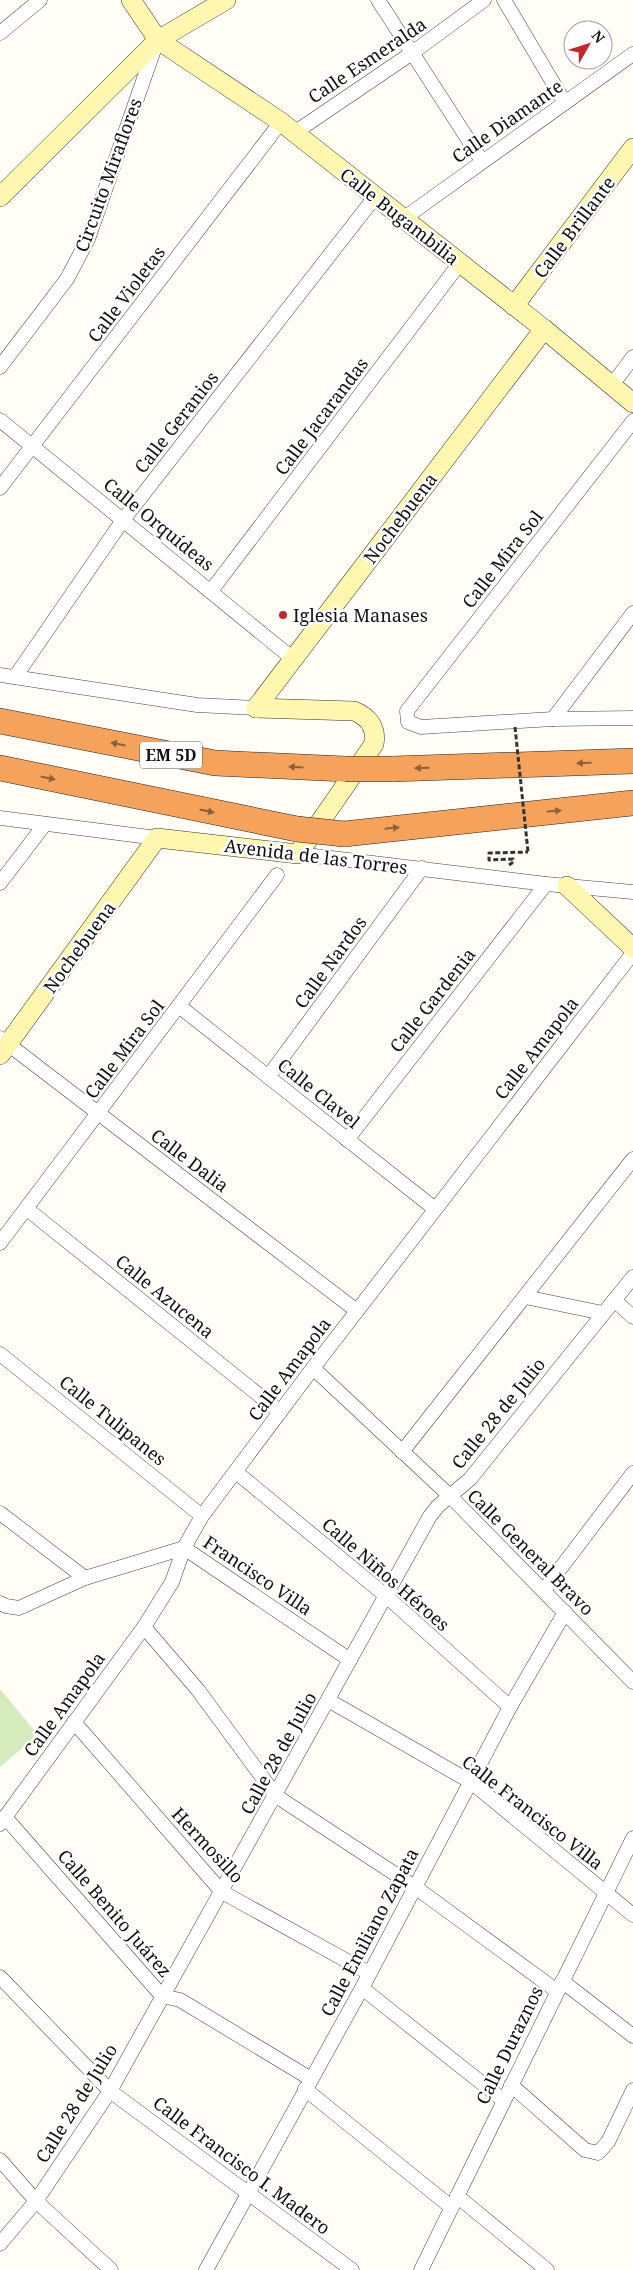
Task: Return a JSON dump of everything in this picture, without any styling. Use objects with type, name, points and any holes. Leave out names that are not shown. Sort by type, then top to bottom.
[{"type":"highway","name":"EM 5D","points":[[0,721],[215,763],[345,769],[392,769],[633,761]]},
{"type":"highway","points":[[0,768],[297,829],[344,834],[633,802]]},
{"type":"street","points":[[0,33],[40,0]]},
{"type":"street","points":[[131,0],[158,40]]},
{"type":"street","points":[[0,197],[158,40],[226,0]]},
{"type":"street","points":[[378,0],[482,161]]},
{"type":"street","name":"Calle Esmeralda","points":[[287,127],[412,53],[484,0]]},
{"type":"street","points":[[504,0],[565,103]]},
{"type":"street","name":"Calle Bugambilia","points":[[158,40],[287,127],[544,329],[633,403]]},
{"type":"street","name":"Circuito Miraflores","points":[[0,367],[68,279],[88,239],[158,40]]},
{"type":"street","name":"Calle Diamante","points":[[403,218],[633,54]]},
{"type":"street","name":"Calle Violetas","points":[[0,488],[287,127]]},
{"type":"street","name":"Calle Brillante","points":[[514,306],[633,148]]},
{"type":"street","name":"Calle Geranios","points":[[15,678],[123,520],[375,197]]},
{"type":"street","name":"Calle Jacarandas","points":[[211,591],[460,263]]},
{"type":"street","name":"Nochebuena","points":[[256,708],[292,658],[544,329]]},
{"type":"street","points":[[612,385],[633,357]]},
{"type":"street","name":"Calle Orquídeas","points":[[0,420],[292,658]]},
{"type":"street","name":"Calle Mira Sol","points":[[553,719],[420,727],[408,722],[407,710],[633,421]]},
{"type":"street","points":[[553,719],[633,613]]},
{"type":"street","points":[[0,675],[197,705],[354,711],[364,715],[376,735],[374,744],[298,854]]},
{"type":"street","points":[[553,719],[633,718]]},
{"type":"street","name":"Avenida de las Torres","points":[[0,818],[546,884],[633,892]]},
{"type":"street","points":[[0,883],[45,824]]},
{"type":"street","name":"Nochebuena","points":[[3,1046],[157,838]]},
{"type":"street","name":"Calle Nardos","points":[[268,1077],[422,868]]},
{"type":"street","name":"Calle Mira Sol","points":[[0,1244],[277,875]]},
{"type":"street","name":"Calle Gardenia","points":[[347,1140],[546,884]]},
{"type":"street","points":[[567,886],[633,948]]},
{"type":"street","name":"Calle Amapola","points":[[3,1820],[144,1628],[172,1582],[184,1548],[202,1516],[357,1310],[633,953]]},
{"type":"street","name":"Calle Clavel","points":[[179,1006],[435,1209]]},
{"type":"street","name":"Calle Dalia","points":[[3,1046],[99,1114],[357,1310]]},
{"type":"street","points":[[402,1452],[633,1159]]},
{"type":"street","name":"Calle Azucena","points":[[26,1209],[280,1412]]},
{"type":"street","name":"Calle 28 de Julio","points":[[0,2244],[36,2201],[110,2090],[276,1796],[430,1516],[470,1479],[633,1276]]},
{"type":"street","points":[[525,1297],[603,1313]]},
{"type":"street","points":[[614,1300],[633,1317]]},
{"type":"street","name":"Calle Tulipanes","points":[[0,1354],[202,1516]]},
{"type":"street","name":"Calle General Bravo","points":[[313,1368],[450,1496],[633,1682]]},
{"type":"street","name":"Calle Niños Héroes","points":[[236,1472],[385,1596],[510,1707]]},
{"type":"street","points":[[544,1590],[633,1473]]},
{"type":"street","points":[[0,1513],[85,1578]]},
{"type":"street","name":"Francisco Villa","points":[[0,1603],[18,1608],[85,1578],[184,1548],[350,1660]]},
{"type":"street","name":"Calle Emiliano Zapata","points":[[206,2270],[362,1988],[510,1707],[565,1612]]},
{"type":"street","points":[[144,1628],[198,1690],[276,1796],[415,1887],[633,2036]]},
{"type":"street","name":"Calle Francisco Villa","points":[[328,1700],[471,1782],[633,1915]]},
{"type":"street","name":"Hermosillo","points":[[74,1722],[222,1892],[369,1973]]},
{"type":"street","name":"Calle Benito Juárez","points":[[3,1820],[162,1996],[180,2000],[308,2084],[454,2201],[547,2270]]},
{"type":"street","name":"Calle Duraznos","points":[[421,2270],[633,1838]]},
{"type":"street","name":"Calle Francisco I. Madero","points":[[0,1977],[110,2090],[352,2270]]},
{"type":"street","points":[[362,1988],[503,2100]]},
{"type":"street","points":[[511,2085],[585,2150],[598,2153],[608,2142],[633,2090]]},
{"type":"street","points":[[0,2160],[36,2201],[111,2270]]},
{"type":"path","points":[[483,876],[512,863],[512,859],[489,860],[489,853],[528,852],[515,727]]},
{"type":"green space","points":[[0,1689],[38,1735],[0,1767]]},
{"type":"place","name":"Iglesia Manases","points":[[283,615]]}]
